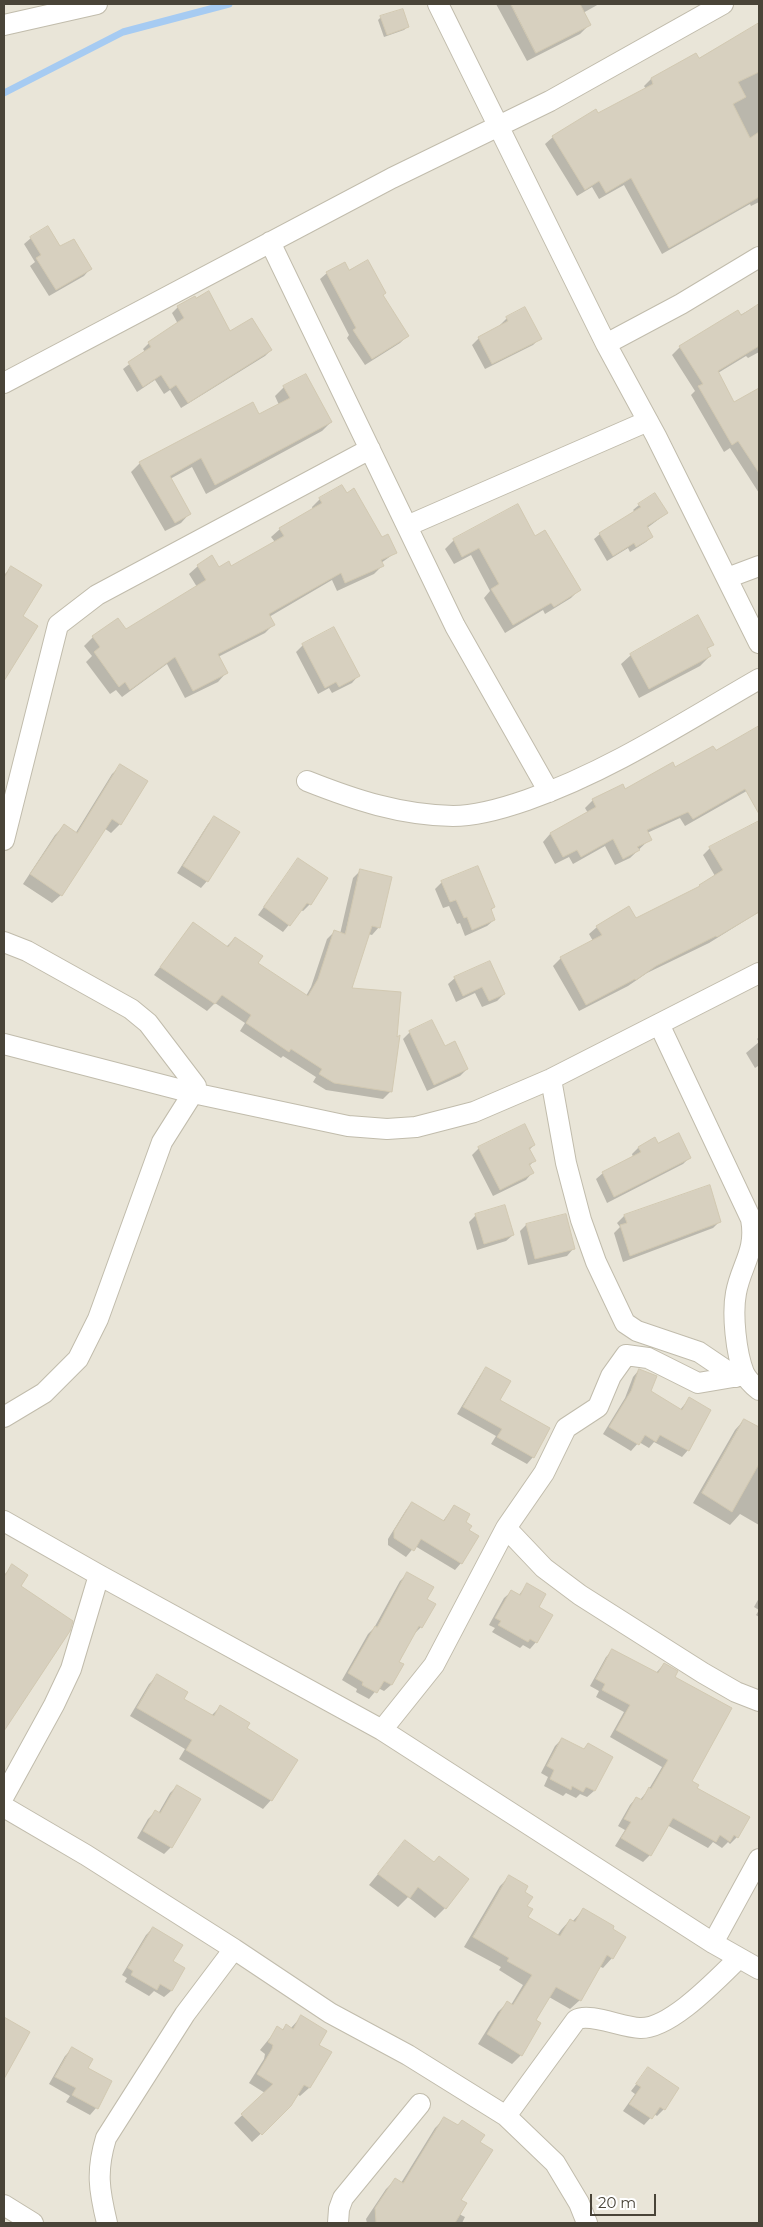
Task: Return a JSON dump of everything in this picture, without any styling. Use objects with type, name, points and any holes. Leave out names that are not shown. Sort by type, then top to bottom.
[{"type":"street","points":[[4,25],[97,4]]},
{"type":"street","points":[[438,4],[516,165],[606,344],[648,421],[759,643]]},
{"type":"street","points":[[4,383],[392,178],[550,101],[723,4]]},
{"type":"street","points":[[270,242],[455,626],[548,792]]},
{"type":"street","points":[[606,344],[681,304],[759,257]]},
{"type":"street","points":[[407,526],[648,421]]},
{"type":"street","points":[[4,840],[58,625],[98,595],[370,449]]},
{"type":"street","points":[[727,578],[759,566]]},
{"type":"street","points":[[306,781],[376,806],[455,816],[483,812],[509,806],[602,770],[759,679]]},
{"type":"street","points":[[4,942],[35,956],[131,1009],[148,1023],[195,1090]]},
{"type":"street","points":[[4,1044],[348,1126],[387,1129],[416,1127],[474,1112],[551,1079],[759,973]]},
{"type":"street","points":[[660,1024],[751,1219],[753,1242],[736,1292],[735,1302],[740,1376]]},
{"type":"street","points":[[551,1079],[566,1163],[581,1220],[596,1262],[625,1323],[637,1331],[699,1352],[740,1376],[759,1390]]},
{"type":"street","points":[[4,1417],[44,1393],[78,1359],[98,1319],[162,1142],[195,1090]]},
{"type":"street","points":[[382,1730],[434,1664],[506,1528],[544,1473],[566,1428],[598,1407],[611,1376],[626,1356],[648,1358],[698,1383],[740,1376]]},
{"type":"street","points":[[4,1521],[98,1576],[382,1730],[713,1943],[759,1969]]},
{"type":"street","points":[[506,1528],[544,1568],[580,1595],[703,1673],[736,1692],[759,1701]]},
{"type":"street","points":[[4,1796],[54,1705],[71,1669],[98,1576]]},
{"type":"street","points":[[4,1807],[234,1949],[330,2013],[408,2055],[506,2116],[555,2163],[579,2203],[587,2223]]},
{"type":"street","points":[[713,1943],[759,1858]]},
{"type":"street","points":[[107,2223],[98,2176],[100,2159],[106,2138],[185,2014],[234,1949]]},
{"type":"street","points":[[506,2116],[578,2018],[641,2028],[656,2025],[690,2002],[739,1958]]},
{"type":"street","points":[[338,2223],[339,2209],[343,2198],[420,2104]]},
{"type":"street","points":[[4,2205],[33,2223]]},
{"type":"shaded area","points":[[4,4],[759,4],[759,2223],[4,2223]]},
{"type":"building","points":[[511,4],[580,4],[591,25],[536,53]]},
{"type":"building","points":[[403,9],[409,27],[387,35],[380,16]]},
{"type":"building","points":[[759,23],[759,72],[738,82],[746,97],[733,104],[750,138],[759,132],[759,197],[669,248],[631,178],[606,193],[599,181],[585,190],[552,136],[596,109],[598,113],[653,84],[651,78],[696,53],[699,58]]},
{"type":"building","points":[[48,226],[60,246],[74,239],[92,269],[56,290],[36,258],[41,255],[30,237]]},
{"type":"building","points":[[368,260],[386,293],[383,295],[409,336],[372,359],[353,330],[356,328],[326,272],[345,262],[349,270]]},
{"type":"building","points":[[209,291],[230,331],[252,318],[272,350],[188,403],[176,385],[170,389],[161,375],[143,387],[128,362],[151,347],[148,342],[184,318],[177,306]]},
{"type":"building","points":[[759,304],[759,346],[718,371],[734,402],[759,388],[759,473],[738,441],[732,445],[698,386],[703,384],[679,346],[738,310],[741,315]]},
{"type":"building","points":[[525,307],[542,339],[492,364],[478,337],[508,321],[506,317]]},
{"type":"building","points":[[306,374],[332,422],[215,485],[201,458],[170,476],[191,514],[175,523],[139,462],[253,402],[259,414],[290,398],[283,386]]},
{"type":"building","points":[[342,485],[347,493],[354,488],[382,537],[388,534],[397,553],[381,560],[384,566],[345,583],[341,573],[269,614],[275,625],[218,654],[228,673],[193,691],[175,657],[130,690],[125,682],[119,687],[94,652],[100,647],[92,636],[118,618],[126,629],[206,580],[197,565],[212,555],[219,567],[229,561],[231,566],[284,536],[279,528],[322,503],[319,498]]},
{"type":"building","points":[[655,493],[668,513],[647,526],[653,537],[636,547],[634,543],[613,556],[599,533],[641,507],[638,504]]},
{"type":"building","points":[[518,504],[535,536],[545,530],[581,590],[554,607],[551,603],[513,625],[491,589],[499,584],[479,548],[462,557],[453,539]]},
{"type":"building","points":[[11,566],[42,585],[23,616],[38,626],[4,681],[4,578]]},
{"type":"building","points":[[698,615],[714,645],[707,648],[711,656],[649,689],[630,654]]},
{"type":"building","points":[[334,627],[360,676],[339,687],[336,682],[325,688],[302,644]]},
{"type":"building","points":[[759,726],[759,814],[745,789],[693,819],[688,812],[647,830],[652,840],[637,847],[640,850],[623,859],[613,839],[581,857],[577,850],[563,857],[550,833],[596,807],[592,799],[623,784],[625,789],[673,762],[675,767],[713,746],[716,750]]},
{"type":"building","points":[[120,764],[148,781],[121,825],[112,819],[62,896],[30,874],[64,824],[77,833]]},
{"type":"building","points":[[214,816],[240,832],[208,882],[183,866]]},
{"type":"building","points":[[759,821],[759,912],[717,937],[656,966],[636,980],[586,1005],[560,957],[602,935],[596,926],[629,906],[636,918],[700,886],[723,870],[709,847]]},
{"type":"building","points":[[298,858],[328,878],[311,905],[307,903],[290,926],[264,907]]},
{"type":"building","points":[[478,866],[495,907],[491,909],[495,920],[472,930],[467,917],[464,918],[456,900],[450,902],[441,881]]},
{"type":"building","points":[[360,869],[392,877],[380,928],[372,926],[352,988],[401,992],[397,1037],[400,1035],[392,1092],[334,1083],[319,1074],[322,1069],[291,1049],[289,1052],[246,1023],[251,1015],[222,995],[215,1004],[160,967],[193,922],[228,947],[235,937],[263,956],[258,963],[308,996],[318,979],[334,930],[345,934]]},
{"type":"building","points":[[490,961],[505,994],[489,1001],[482,987],[463,996],[454,977]]},
{"type":"building","points":[[432,1020],[445,1046],[455,1041],[468,1069],[434,1085],[409,1031]]},
{"type":"building","points":[[525,1124],[535,1145],[529,1148],[536,1161],[529,1164],[534,1173],[500,1190],[478,1147]]},
{"type":"building","points":[[679,1133],[691,1158],[614,1197],[602,1172],[641,1152],[638,1147],[655,1137],[658,1143]]},
{"type":"building","points":[[710,1185],[721,1222],[630,1256],[620,1225],[627,1223],[624,1215]]},
{"type":"building","points":[[505,1205],[514,1235],[484,1244],[475,1214]]},
{"type":"building","points":[[566,1214],[575,1249],[535,1259],[526,1224]]},
{"type":"building","points":[[486,1367],[511,1381],[500,1400],[550,1428],[534,1458],[497,1437],[502,1429],[463,1407]]},
{"type":"building","points":[[639,1369],[657,1376],[651,1391],[682,1410],[689,1397],[711,1410],[689,1451],[660,1435],[656,1442],[645,1435],[639,1445],[609,1427],[631,1391]]},
{"type":"building","points":[[744,1419],[759,1427],[759,1464],[732,1512],[702,1493]]},
{"type":"building","points":[[412,1502],[444,1521],[454,1505],[470,1514],[466,1522],[472,1526],[469,1530],[479,1536],[462,1564],[421,1539],[414,1551],[394,1538],[394,1531]]},
{"type":"building","points":[[12,1564],[28,1575],[21,1586],[73,1621],[70,1631],[4,1731],[4,1574]]},
{"type":"building","points":[[407,1572],[434,1587],[427,1599],[436,1604],[422,1628],[419,1626],[399,1662],[404,1664],[392,1685],[384,1681],[377,1693],[362,1685],[363,1682],[348,1673],[375,1626],[377,1627]]},
{"type":"building","points":[[527,1583],[546,1594],[539,1607],[553,1615],[537,1643],[530,1639],[528,1642],[498,1625],[501,1621],[495,1618],[511,1590],[520,1595]]},
{"type":"building","points":[[612,1649],[658,1673],[664,1663],[678,1671],[675,1677],[732,1708],[692,1781],[699,1785],[697,1788],[750,1817],[738,1838],[734,1835],[730,1842],[720,1835],[716,1842],[673,1818],[651,1856],[621,1838],[631,1822],[624,1819],[636,1797],[642,1800],[649,1787],[651,1789],[668,1760],[616,1730],[630,1705],[602,1690],[605,1684],[596,1679]]},
{"type":"building","points":[[157,1674],[188,1692],[184,1699],[214,1716],[220,1705],[250,1723],[247,1728],[298,1760],[272,1801],[186,1750],[192,1740],[137,1708]]},
{"type":"building","points":[[562,1738],[584,1749],[588,1743],[613,1757],[595,1791],[586,1787],[583,1792],[572,1786],[571,1790],[550,1779],[554,1770],[547,1766]]},
{"type":"building","points":[[177,1785],[201,1799],[172,1848],[143,1831],[155,1810],[160,1813]]},
{"type":"building","points":[[405,1840],[434,1862],[439,1856],[469,1879],[446,1909],[418,1887],[410,1898],[378,1874]]},
{"type":"building","points":[[509,1875],[528,1886],[525,1892],[533,1897],[527,1906],[533,1909],[528,1917],[560,1936],[570,1919],[575,1922],[583,1908],[614,1926],[613,1929],[626,1937],[613,1959],[607,1955],[581,2001],[556,1987],[536,2020],[541,2023],[522,2056],[487,2034],[507,2001],[513,2005],[532,1975],[507,1961],[509,1958],[473,1937]]},
{"type":"building","points":[[153,1927],[183,1945],[173,1961],[185,1968],[172,1991],[160,1984],[157,1990],[131,1975],[133,1971],[128,1968]]},
{"type":"building","points":[[301,2015],[327,2031],[319,2045],[332,2052],[310,2088],[304,2085],[291,2106],[262,2135],[241,2114],[273,2084],[257,2074],[272,2049],[273,2045],[268,2042],[277,2026],[283,2030],[286,2024],[293,2029]]},
{"type":"building","points":[[4,2017],[30,2032],[4,2079]]},
{"type":"building","points":[[72,2047],[93,2059],[88,2068],[112,2081],[98,2109],[72,2095],[76,2088],[55,2077]]},
{"type":"building","points":[[648,2067],[679,2088],[665,2110],[660,2107],[652,2119],[629,2104],[641,2087],[636,2084]]},
{"type":"building","points":[[444,2117],[458,2125],[462,2120],[485,2135],[480,2142],[493,2150],[461,2200],[467,2203],[455,2223],[376,2223],[375,2208],[395,2178],[403,2183]]},
{"type":"waterway","points":[[4,93],[123,32],[229,4]]}]
